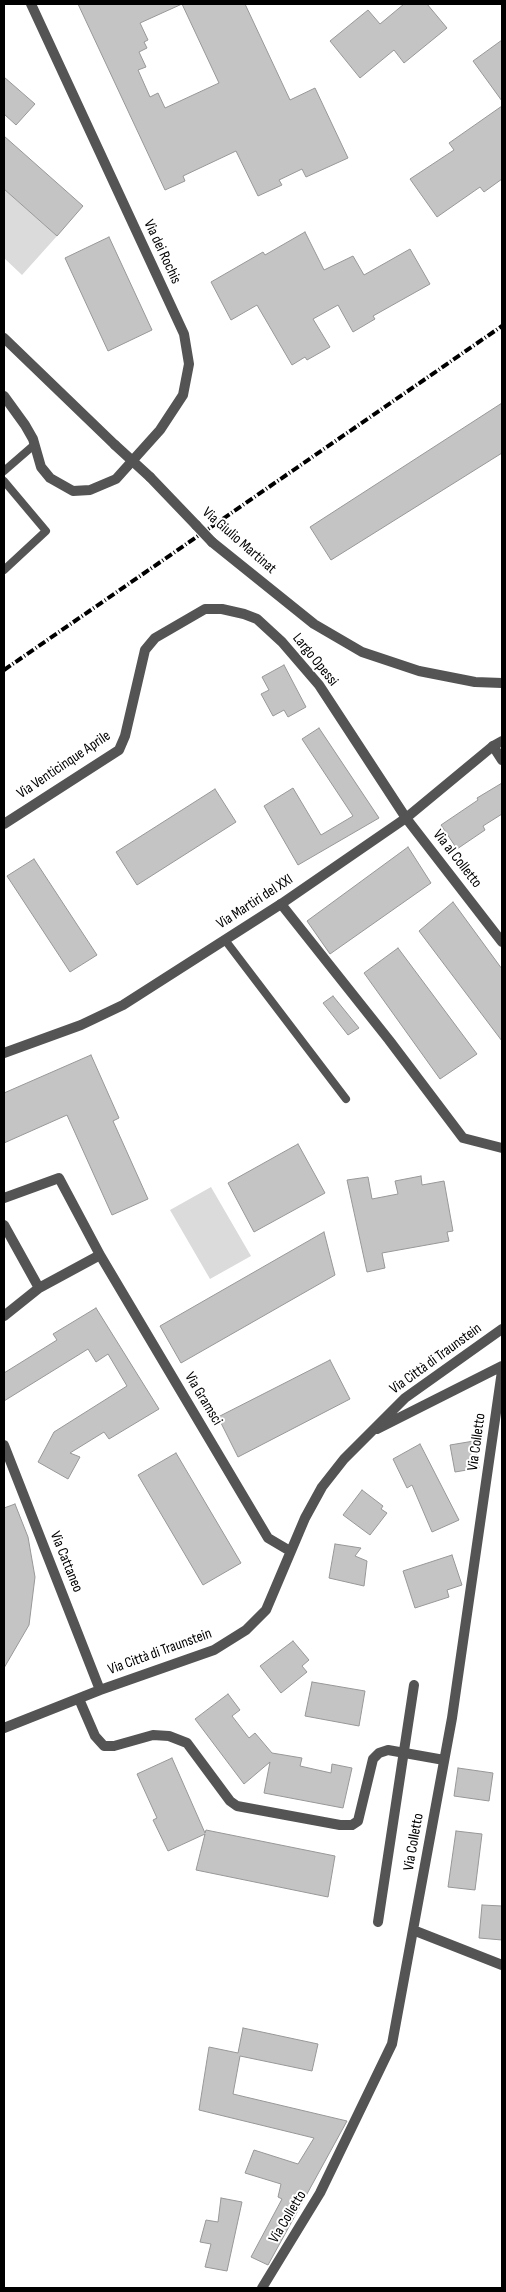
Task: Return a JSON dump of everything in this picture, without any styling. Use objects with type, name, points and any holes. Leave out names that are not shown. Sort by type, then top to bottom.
[{"type":"street","name":"Via dei Rochis","points":[[31,4],[184,334],[189,364],[183,395],[170,417],[116,479],[92,490],[73,491],[50,478],[41,467],[34,445]]},
{"type":"street","name":"Via Giulio Martinat","points":[[4,338],[150,477],[212,542],[314,624],[362,652],[419,671],[475,682],[502,683]]},
{"type":"street","points":[[4,396],[25,425],[34,445]]},
{"type":"street","name":"Largo Opessi","points":[[155,638],[205,609],[222,609],[257,618],[282,642],[319,685],[406,818]]},
{"type":"street","name":"Via Venticinque Aprile","points":[[4,824],[119,750],[125,736],[145,650],[155,638]]},
{"type":"street","points":[[498,744],[502,760]]},
{"type":"street","name":"Via Martiri del XXI","points":[[4,1053],[81,1026],[123,1005],[281,904],[406,818],[498,744]]},
{"type":"street","name":"Via al Colletto","points":[[406,818],[502,942]]},
{"type":"street","points":[[281,904],[389,1040],[463,1138],[502,1148]]},
{"type":"street","name":"Via Gramsci","points":[[4,1198],[59,1178],[100,1255],[268,1538],[290,1550]]},
{"type":"street","points":[[4,1225],[38,1288]]},
{"type":"street","points":[[4,1316],[38,1288],[100,1255]]},
{"type":"street","name":"Via Città di Traunstein","points":[[4,1728],[100,1690],[214,1650],[246,1630],[266,1610],[290,1550],[322,1487],[344,1459],[404,1398],[502,1329]]},
{"type":"street","name":"Via Città di Traunstein","points":[[368,1434],[502,1366]]},
{"type":"street","name":"Via Colletto","points":[[262,2288],[320,2193],[392,2044],[444,1760],[502,1371]]},
{"type":"street","name":"Via Cattaneo","points":[[4,1445],[100,1690]]},
{"type":"street","points":[[378,1922],[414,1685]]},
{"type":"street","points":[[79,1699],[95,1736],[104,1746],[114,1746],[152,1735],[169,1736],[187,1743],[230,1801],[238,1806],[340,1825],[352,1825],[361,1816],[373,1759],[379,1752],[388,1750],[444,1760]]},
{"type":"street","points":[[413,1930],[502,1965]]},
{"type":"lane","points":[[4,471],[34,445]]},
{"type":"lane","points":[[4,481],[46,531],[4,570]]},
{"type":"lane","points":[[225,940],[346,1099]]},
{"type":"shaded area","points":[[4,189],[57,236],[22,275],[4,258]]},
{"type":"shaded area","points":[[211,1187],[251,1256],[210,1279],[170,1210]]},
{"type":"building","points":[[78,4],[182,4],[245,4],[290,100],[315,88],[348,158],[306,177],[302,169],[279,180],[282,185],[258,196],[236,151],[183,176],[185,181],[165,190]],"holes":[[[182,4],[219,83],[165,108],[158,93],[150,97],[138,70],[146,67],[139,52],[147,48],[144,42],[148,40],[140,23]]]},
{"type":"building","points":[[404,4],[427,4],[447,28],[404,63],[394,50],[360,78],[330,41],[368,10],[380,24]]},
{"type":"building","points":[[502,40],[502,101],[473,61]]},
{"type":"building","points":[[4,77],[35,104],[16,125],[4,114]]},
{"type":"building","points":[[502,106],[502,179],[484,192],[480,187],[437,217],[410,179],[454,150],[449,143]]},
{"type":"building","points":[[4,136],[83,206],[57,236],[4,189]]},
{"type":"building","points":[[305,232],[324,270],[353,256],[364,275],[410,249],[430,284],[373,316],[375,319],[353,332],[338,305],[313,319],[330,347],[307,360],[305,357],[292,365],[257,305],[231,320],[211,282],[263,252],[265,255]]},
{"type":"building","points":[[109,237],[152,330],[108,351],[65,258]]},
{"type":"building","points":[[502,403],[502,453],[331,560],[310,527]]},
{"type":"building","points":[[284,665],[306,707],[288,717],[284,710],[273,716],[261,694],[269,690],[262,677]]},
{"type":"building","points":[[319,728],[379,818],[298,865],[264,806],[293,788],[321,835],[353,816],[302,739]]},
{"type":"building","points":[[502,783],[502,814],[483,826],[485,830],[457,849],[441,825],[478,800],[477,798]]},
{"type":"building","points":[[215,789],[236,822],[137,885],[116,852]]},
{"type":"building","points":[[408,847],[431,883],[330,954],[307,921]]},
{"type":"building","points":[[34,859],[97,955],[70,972],[7,876]]},
{"type":"building","points":[[453,902],[502,969],[502,1041],[419,931]]},
{"type":"building","points":[[398,948],[477,1054],[440,1079],[364,973]]},
{"type":"building","points":[[333,996],[359,1028],[348,1035],[323,1003]]},
{"type":"building","points":[[91,1055],[119,1118],[113,1121],[148,1199],[112,1215],[67,1115],[4,1143],[4,1093]]},
{"type":"building","points":[[298,1144],[325,1193],[254,1232],[228,1183]]},
{"type":"building","points":[[421,1176],[422,1185],[444,1181],[453,1231],[447,1232],[449,1241],[382,1253],[385,1268],[367,1272],[347,1180],[368,1177],[372,1199],[398,1194],[395,1181]]},
{"type":"building","points":[[324,1232],[335,1275],[181,1363],[160,1326]]},
{"type":"building","points":[[96,1308],[159,1409],[109,1439],[104,1432],[70,1453],[80,1457],[68,1479],[38,1462],[54,1432],[127,1386],[108,1354],[96,1362],[88,1349],[4,1401],[4,1373],[57,1340],[53,1334]]},
{"type":"building","points":[[330,1360],[350,1399],[238,1457],[218,1417]]},
{"type":"building","points":[[474,1441],[479,1468],[455,1472],[450,1445]]},
{"type":"building","points":[[420,1444],[459,1520],[432,1532],[412,1485],[407,1488],[393,1459]]},
{"type":"building","points":[[176,1453],[241,1563],[203,1585],[138,1475]]},
{"type":"building","points":[[362,1490],[383,1506],[381,1509],[387,1513],[370,1535],[343,1515]]},
{"type":"building","points":[[15,1504],[28,1537],[35,1577],[29,1625],[4,1668],[4,1508]]},
{"type":"building","points":[[335,1544],[361,1548],[355,1556],[367,1561],[364,1586],[329,1578]]},
{"type":"building","points":[[452,1555],[462,1585],[447,1590],[449,1597],[415,1608],[403,1571]]},
{"type":"building","points":[[293,1641],[309,1660],[302,1666],[307,1672],[281,1693],[260,1666]]},
{"type":"building","points":[[312,1682],[365,1691],[359,1726],[305,1716]]},
{"type":"building","points":[[228,1694],[240,1710],[232,1716],[249,1738],[255,1733],[272,1753],[302,1758],[300,1766],[331,1773],[332,1764],[352,1768],[343,1808],[264,1793],[270,1762],[244,1784],[195,1719]]},
{"type":"building","points":[[172,1758],[205,1833],[206,1830],[335,1856],[328,1897],[196,1870],[205,1834],[168,1851],[153,1820],[157,1818],[137,1774]]},
{"type":"building","points":[[458,1768],[493,1773],[489,1801],[454,1796]]},
{"type":"building","points":[[456,1831],[482,1834],[475,1890],[448,1887]]},
{"type":"building","points":[[482,1905],[502,1906],[502,1940],[479,1938]]},
{"type":"building","points":[[243,2028],[318,2044],[312,2071],[240,2056],[233,2094],[347,2121],[268,2265],[251,2257],[282,2199],[278,2197],[281,2184],[245,2173],[254,2150],[298,2164],[314,2138],[199,2110],[209,2047],[238,2053]]},
{"type":"building","points":[[221,2198],[242,2202],[227,2271],[205,2267],[211,2244],[200,2242],[206,2220],[218,2222]]},
{"type":"railway","points":[[4,670],[502,326]]}]
